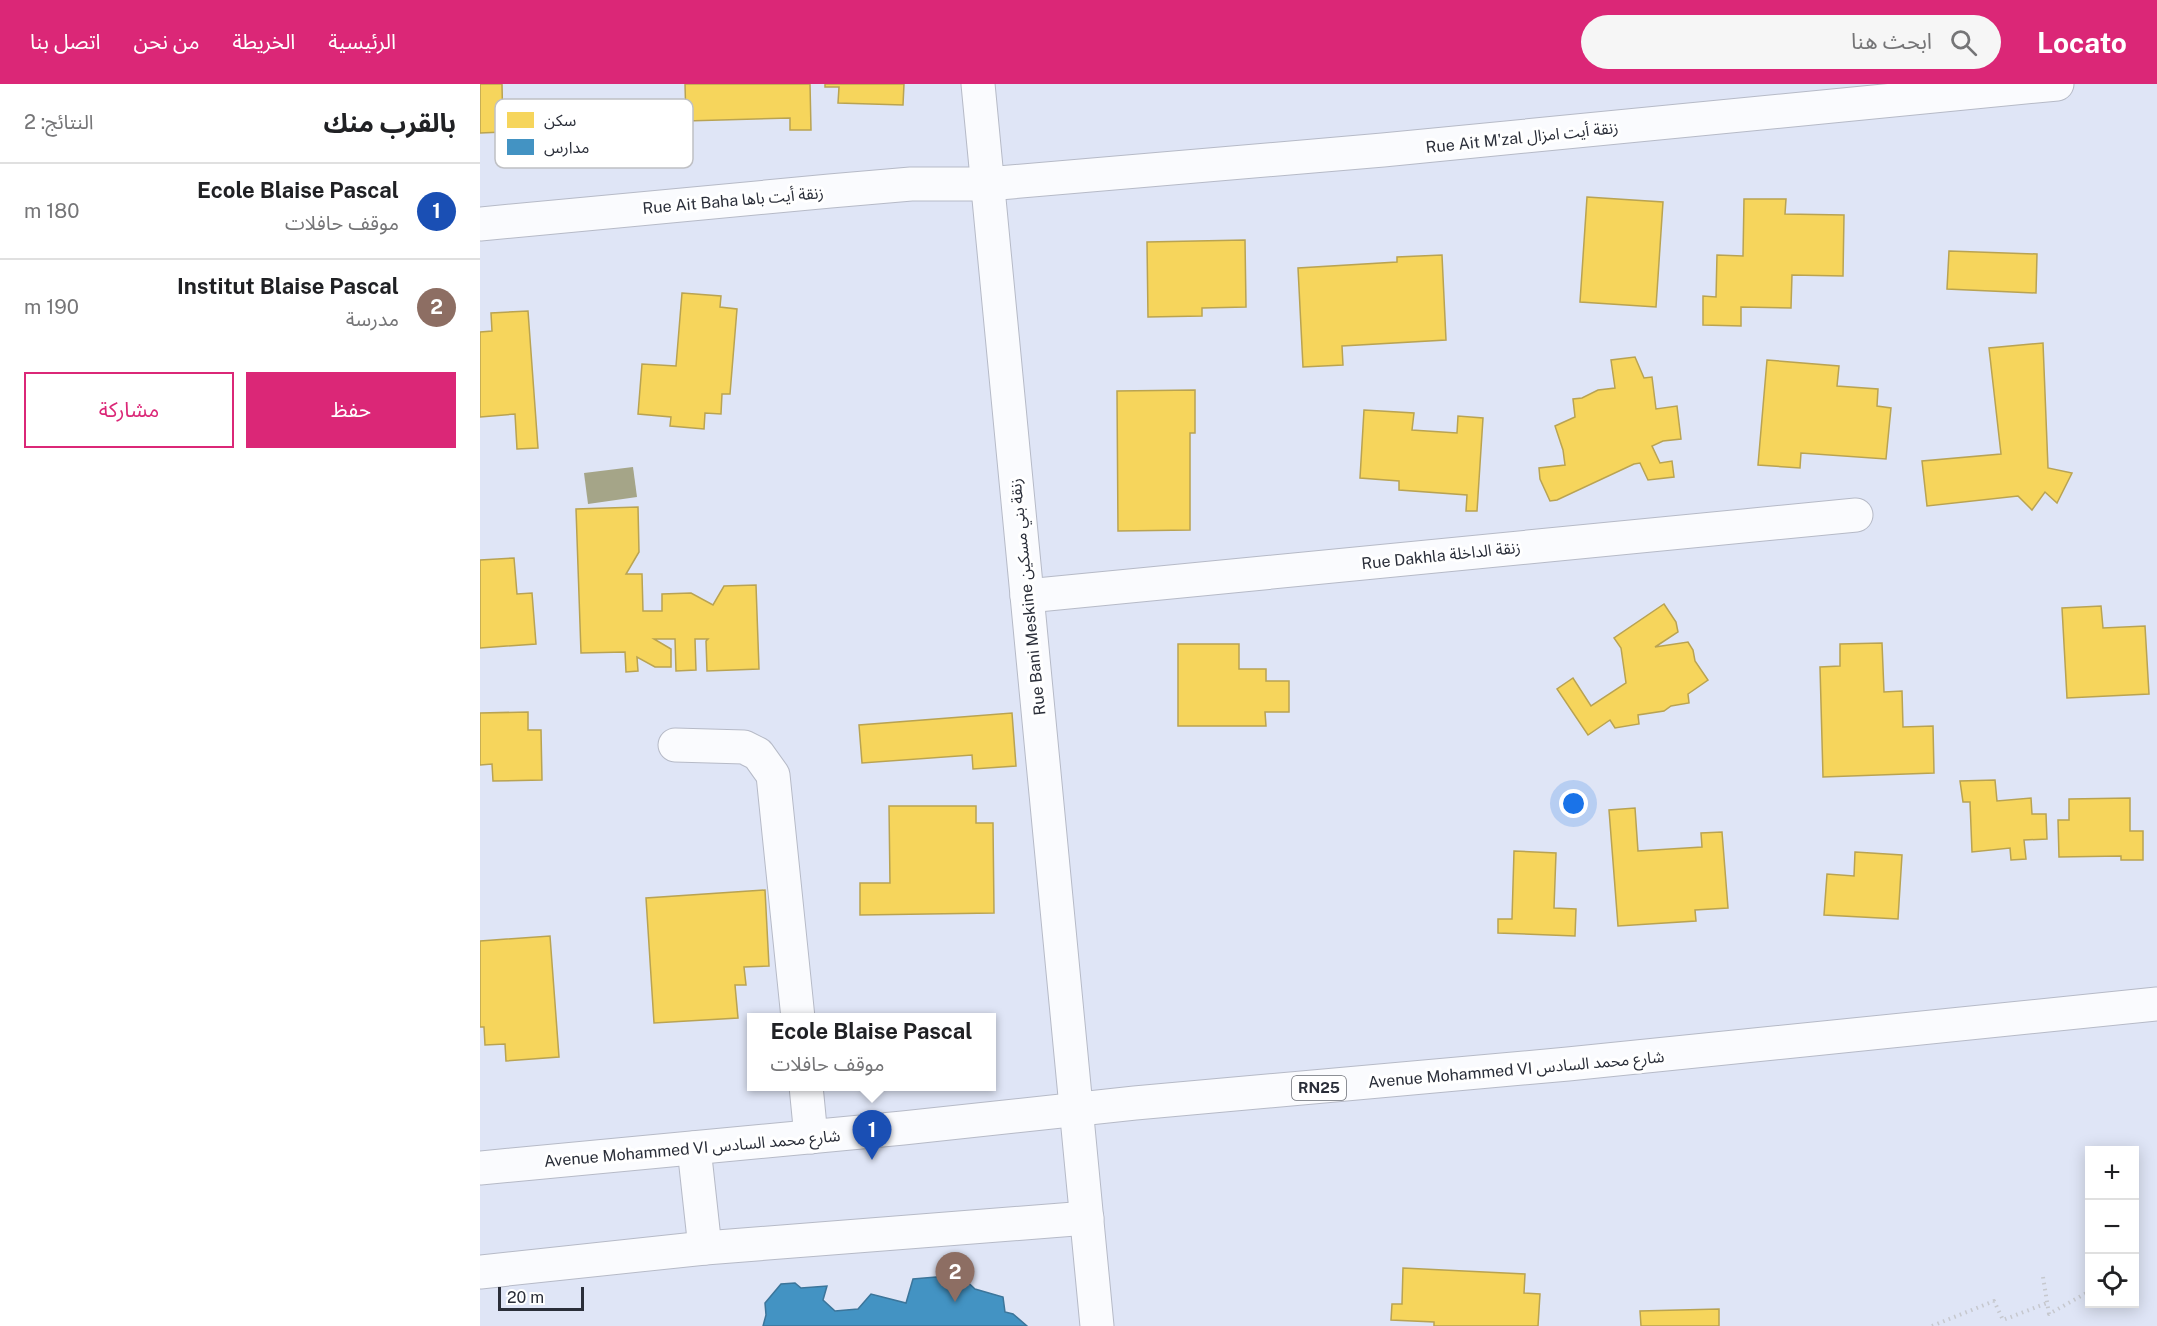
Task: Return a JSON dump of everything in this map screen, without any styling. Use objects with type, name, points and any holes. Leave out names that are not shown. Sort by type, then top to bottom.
[{"type":"street","name":"Rue Bani Meskine زنقة بني مسكين","points":[[978,84],[1097,1326]]},
{"type":"street","name":"Rue Ait M'zal زنقة أيت امزال","points":[[987,184],[1395,149],[2057,84]]},
{"type":"street","name":"Rue Ait Baha زنقة أيت باها","points":[[480,224],[911,184],[987,184]]},
{"type":"street","name":"Rue Dakhla زنقة الداخلة","points":[[1027,596],[1856,515]]},
{"type":"street","points":[[675,745],[744,747],[758,754],[773,775],[798,1013]]},
{"type":"street","name":"Avenue Mohammed VI شارع محمد السادس","points":[[480,1168],[1077,1109],[1568,1064],[2157,1004]]},
{"type":"street","points":[[806,1091],[811,1137]]},
{"type":"street","points":[[694,1148],[705,1248]]},
{"type":"street","points":[[480,1272],[705,1248],[1087,1218]]},
{"type":"path","points":[[2043,1277],[2049,1314],[2085,1294]]},
{"type":"path","points":[[1932,1326],[1994,1301],[2003,1320],[2047,1303]]},
{"type":"shaded area","points":[[633,467],[637,497],[588,504],[584,473]]},
{"type":"building: سكن","points":[[480,84],[502,84],[502,99],[495,99],[495,132],[480,133]]},
{"type":"building: سكن","points":[[685,84],[810,84],[811,130],[790,130],[790,118],[693,121],[693,99],[685,99]]},
{"type":"building: سكن","points":[[825,84],[904,84],[903,105],[838,103],[839,87],[825,87]]},
{"type":"building: سكن","points":[[1587,197],[1663,202],[1656,307],[1580,302]]},
{"type":"building: سكن","points":[[1744,199],[1786,199],[1785,214],[1844,215],[1843,276],[1792,275],[1791,308],[1741,307],[1741,326],[1703,325],[1703,296],[1716,297],[1717,255],[1743,256]]},
{"type":"building: سكن","points":[[1245,240],[1246,307],[1202,308],[1202,316],[1148,317],[1147,242]]},
{"type":"building: سكن","points":[[1949,251],[2037,254],[2036,293],[1947,289]]},
{"type":"building: سكن","points":[[1442,255],[1446,340],[1342,346],[1343,365],[1303,367],[1298,268],[1397,262],[1397,257]]},
{"type":"building: سكن","points":[[682,293],[721,296],[720,307],[737,309],[730,394],[722,394],[721,414],[705,413],[704,429],[670,426],[671,417],[638,414],[642,364],[676,366]]},
{"type":"building: سكن","points":[[528,311],[538,448],[517,449],[515,414],[480,417],[480,332],[492,331],[491,313]]},
{"type":"building: سكن","points":[[2043,343],[2048,468],[2072,473],[2057,503],[2045,492],[2032,510],[2018,496],[1927,506],[1922,461],[2001,454],[1989,348]]},
{"type":"building: سكن","points":[[1635,357],[1644,378],[1652,377],[1656,409],[1677,406],[1681,439],[1663,441],[1652,446],[1660,463],[1672,461],[1674,477],[1648,480],[1640,463],[1634,464],[1557,500],[1550,501],[1540,479],[1539,468],[1565,465],[1555,426],[1575,417],[1573,399],[1582,398],[1598,390],[1615,388],[1611,360]]},
{"type":"building: سكن","points":[[1767,360],[1839,366],[1837,386],[1878,389],[1877,406],[1891,408],[1886,459],[1801,453],[1800,468],[1758,465]]},
{"type":"building: سكن","points":[[1195,390],[1195,433],[1190,433],[1190,530],[1118,531],[1117,391]]},
{"type":"building: سكن","points":[[1364,410],[1414,413],[1412,430],[1457,433],[1458,416],[1483,418],[1477,511],[1466,511],[1467,495],[1399,490],[1399,481],[1360,478]]},
{"type":"building: سكن","points":[[638,507],[639,552],[626,574],[642,574],[643,611],[662,611],[662,594],[691,593],[713,605],[724,586],[756,585],[759,669],[707,671],[706,641],[708,639],[695,639],[696,670],[676,671],[675,639],[654,639],[671,649],[671,667],[655,667],[637,657],[638,671],[626,672],[625,652],[581,653],[576,509]]},
{"type":"building: سكن","points":[[514,558],[517,594],[532,593],[536,644],[480,648],[480,560]]},
{"type":"building: سكن","points":[[1664,604],[1676,622],[1678,632],[1655,647],[1688,642],[1693,650],[1695,661],[1708,680],[1688,694],[1689,703],[1671,706],[1664,711],[1638,715],[1639,724],[1615,728],[1610,720],[1588,735],[1557,689],[1573,678],[1591,706],[1626,683],[1621,648],[1614,638]]},
{"type":"building: سكن","points":[[2101,606],[2103,628],[2145,626],[2149,694],[2067,698],[2062,608]]},
{"type":"building: سكن","points":[[1882,643],[1884,692],[1902,691],[1903,727],[1933,726],[1934,773],[1823,777],[1820,667],[1840,666],[1840,644]]},
{"type":"building: سكن","points":[[1178,644],[1239,644],[1239,669],[1266,669],[1266,681],[1289,681],[1289,712],[1265,712],[1266,726],[1178,726]]},
{"type":"building: سكن","points":[[528,712],[528,730],[541,730],[542,780],[493,781],[492,764],[480,765],[480,713]]},
{"type":"building: سكن","points":[[1012,713],[1016,766],[973,769],[972,755],[862,763],[859,725]]},
{"type":"building: سكن","points":[[1995,780],[1997,801],[2031,798],[2032,814],[2046,814],[2047,839],[2024,840],[2026,859],[2011,860],[2010,848],[1972,852],[1970,802],[1963,802],[1960,781]]},
{"type":"building: سكن","points":[[2130,798],[2130,831],[2143,831],[2143,860],[2121,860],[2121,856],[2059,857],[2058,820],[2069,820],[2069,799]]},
{"type":"building: سكن","points":[[889,806],[976,806],[976,823],[993,823],[994,913],[860,915],[860,883],[890,883]]},
{"type":"building: سكن","points":[[1635,808],[1638,851],[1702,847],[1701,833],[1722,832],[1728,908],[1695,910],[1696,921],[1618,926],[1609,810]]},
{"type":"building: سكن","points":[[1514,851],[1556,853],[1554,908],[1576,909],[1575,936],[1498,933],[1498,919],[1512,919]]},
{"type":"building: سكن","points":[[1855,852],[1902,855],[1898,919],[1824,915],[1827,874],[1854,876]]},
{"type":"building: سكن","points":[[765,890],[769,966],[744,967],[746,985],[735,985],[738,1018],[654,1023],[646,898]]},
{"type":"building: سكن","points":[[550,936],[559,1057],[506,1061],[505,1044],[485,1045],[484,1027],[480,1027],[480,941]]},
{"type":"building: سكن","points":[[1403,1268],[1525,1274],[1524,1293],[1540,1294],[1538,1326],[1434,1326],[1434,1322],[1391,1320],[1392,1304],[1402,1304]]},
{"type":"building: سكن","points":[[1719,1309],[1719,1326],[1641,1326],[1640,1311]]},
{"type":"building: مدارس","points":[[960,1275],[975,1289],[1003,1297],[1005,1312],[1013,1314],[1027,1326],[763,1326],[766,1315],[765,1303],[781,1284],[795,1283],[801,1288],[827,1286],[823,1300],[835,1311],[858,1309],[871,1294],[906,1303],[913,1279]]},
{"type":"place","name":"Ecole Blaise Pascal","points":[[872,1160]]},
{"type":"place","name":"Institut Blaise Pascal","points":[[955,1302]]}]
